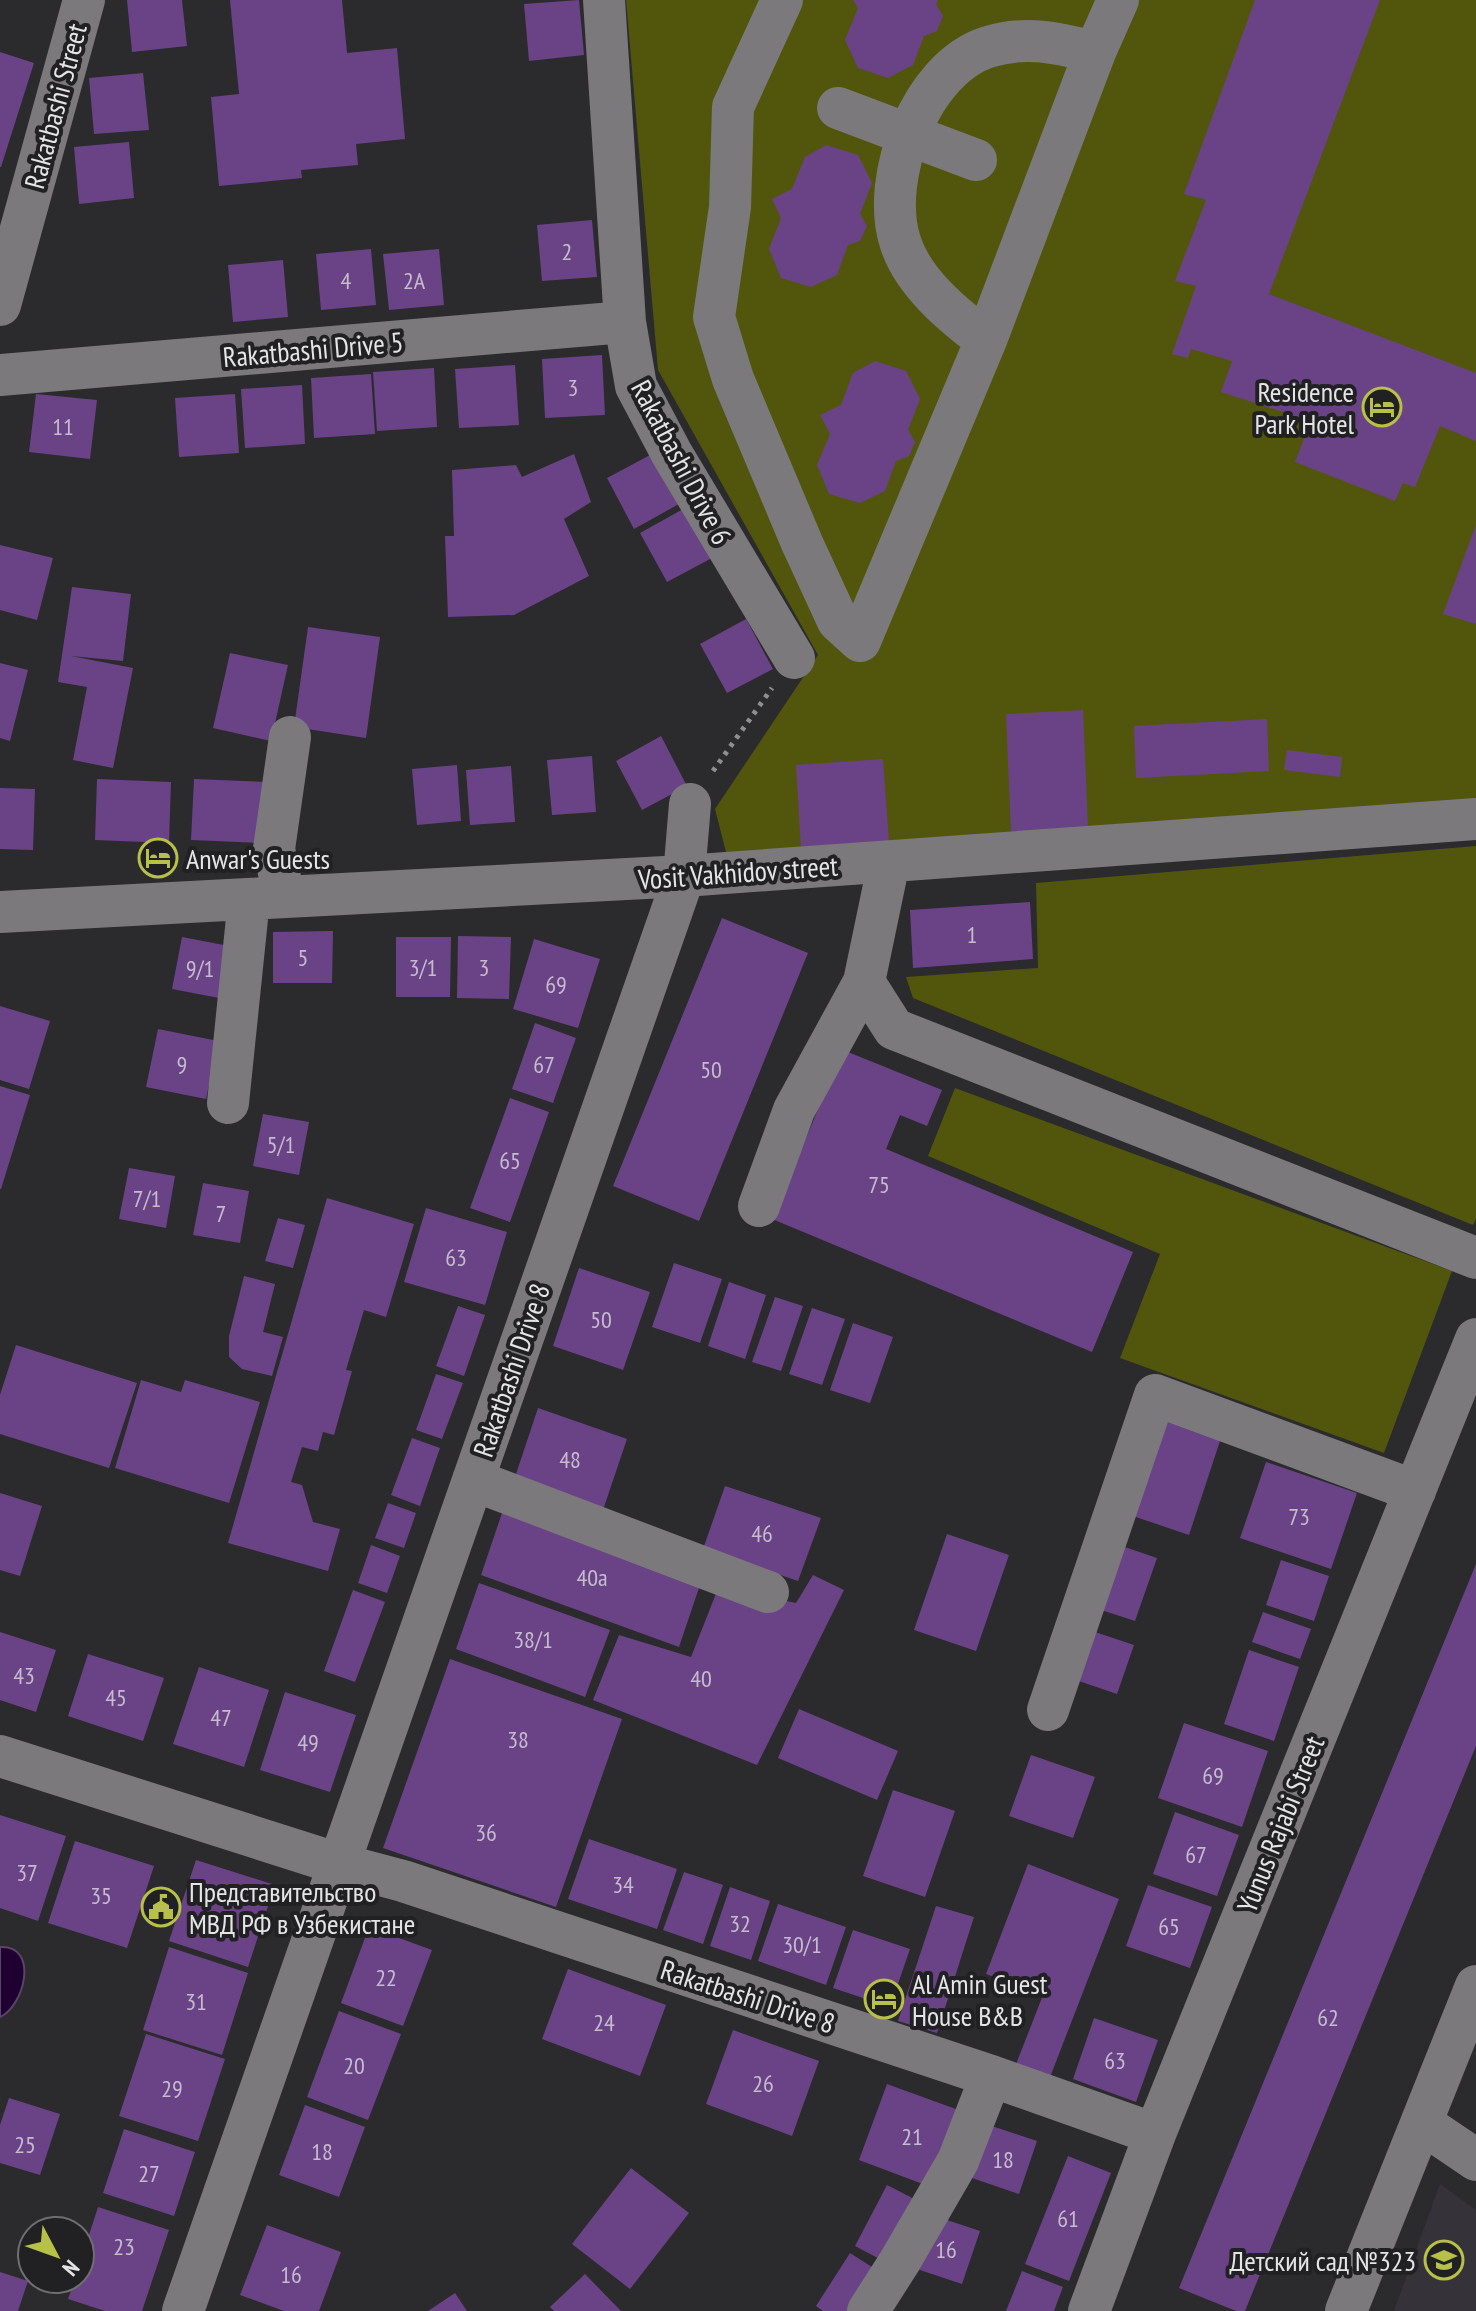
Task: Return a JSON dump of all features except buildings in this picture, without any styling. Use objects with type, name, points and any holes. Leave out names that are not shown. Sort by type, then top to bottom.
[{"type":"street","name":"Rakatbashi Street","points":[[0,305],[84,0]]},
{"type":"street","name":"Rakatbashi Drive 6","points":[[604,0],[625,322],[636,386],[672,454],[794,658]]},
{"type":"street","points":[[782,0],[733,107],[730,207],[714,317],[733,379],[802,543],[838,621],[860,641],[986,340],[1095,52],[1118,0]]},
{"type":"street","points":[[986,340],[944,308],[918,274],[900,242],[894,204],[906,135],[935,86],[957,64],[985,47],[1015,40],[1045,40],[1095,52]]},
{"type":"street","points":[[838,108],[976,160]]},
{"type":"street","name":"Rakatbashi Drive 5","points":[[0,375],[625,322]]},
{"type":"street","points":[[228,1103],[267,898],[290,737]]},
{"type":"street","points":[[684,876],[690,804]]},
{"type":"street","name":"Vosit Vakhidov street","points":[[0,912],[684,876],[1476,819]]},
{"type":"street","points":[[759,1206],[794,1110],[864,982],[889,862]]},
{"type":"street","name":"Rakatbashi Drive 8","points":[[183,2311],[684,876]]},
{"type":"street","points":[[864,982],[894,1029],[1476,1258]]},
{"type":"street","name":"Yunus Rajabi Street","points":[[1089,2311],[1155,2134],[1476,1339]]},
{"type":"street","points":[[1048,1710],[1155,1395],[1415,1491]]},
{"type":"street","points":[[473,1480],[768,1592]]},
{"type":"street","name":"Rakatbashi Drive 8","points":[[0,1756],[339,1864],[403,1881],[991,2076],[1155,2134]]},
{"type":"street","points":[[1346,2311],[1476,1986]]},
{"type":"street","points":[[868,2311],[958,2161],[991,2076]]},
{"type":"street","points":[[1423,2124],[1476,2160]]},
{"type":"path","points":[[690,804],[794,658]]},
{"type":"shaded area","points":[[0,1947],[12,1949],[20,1956],[24,1978],[16,2002],[0,2017]]},
{"type":"shaded area","name":"Детский сад №323","points":[[1440,2184],[1476,2210],[1476,2311],[1394,2311]]},
{"type":"green space","points":[[626,0],[1476,0],[1476,803],[727,856],[715,809],[818,655],[658,370]]},
{"type":"green space","points":[[1476,846],[1476,1219],[1473,1225],[913,998],[906,977],[1038,968],[1036,883]]},
{"type":"green space","points":[[955,1088],[1452,1271],[1384,1453],[1120,1358],[1160,1254],[928,1156]]},
{"type":"place","name":"Residence Park Hotel","points":[[1382,407]]},
{"type":"place","name":"Anwar's Guests","points":[[158,858]]},
{"type":"place","name":"Представительство МВД РФ в Узбекистане","points":[[161,1907]]},
{"type":"place","name":"Al Amin Guest House B&B","points":[[884,1999]]},
{"type":"place","name":"Детский сад №323","points":[[1444,2260]]}]
